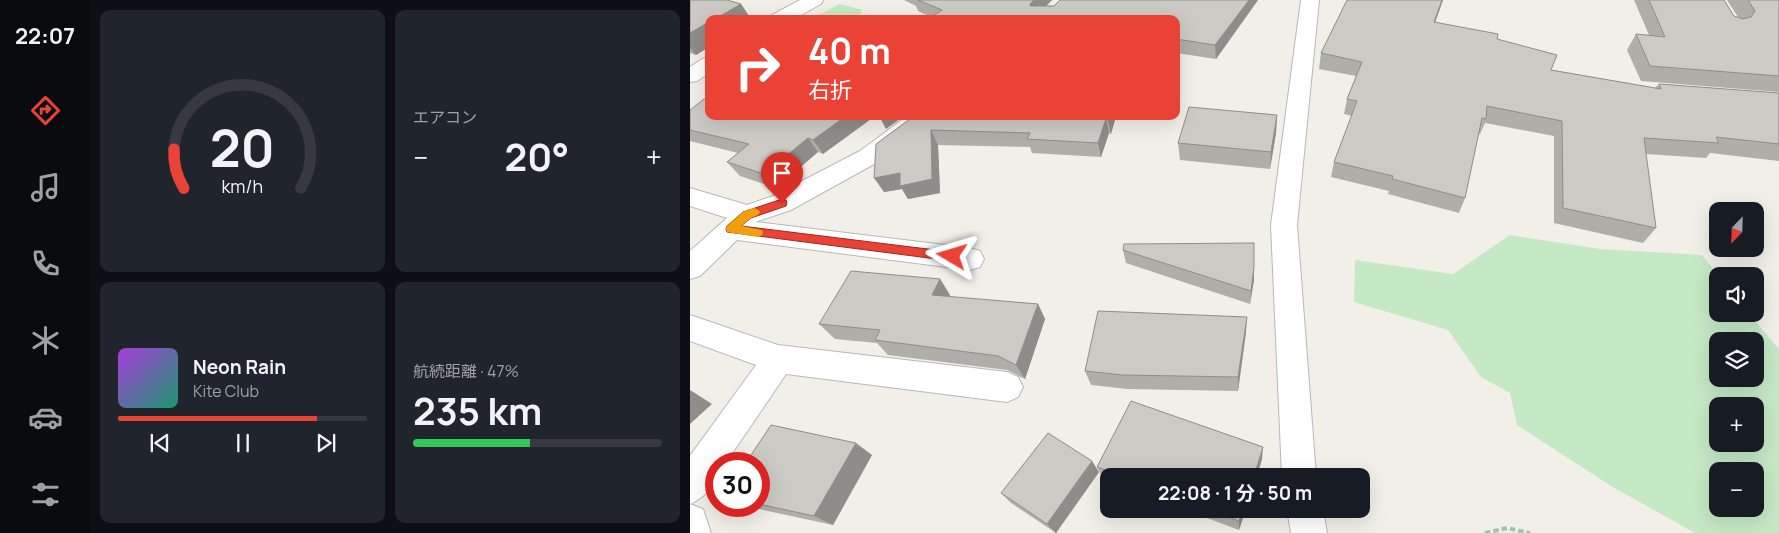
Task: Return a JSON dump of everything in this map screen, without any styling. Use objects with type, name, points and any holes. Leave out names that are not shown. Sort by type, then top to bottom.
[{"type":"street","points":[[786,15],[814,0]]},
{"type":"street","points":[[1299,468],[1284,224],[1310,0]]},
{"type":"street","points":[[690,76],[705,66]]},
{"type":"street","points":[[690,268],[739,222],[782,203],[868,157],[917,120]]},
{"type":"street","points":[[690,197],[739,222],[970,259]]},
{"type":"street","points":[[690,328],[778,359],[1007,387]]},
{"type":"street","points":[[690,486],[778,359]]},
{"type":"street","points":[[1306,518],[1309,533]]},
{"type":"street","points":[[690,522],[693,533]]},
{"type":"path","points":[[1484,533],[1499,528],[1522,529],[1530,533]]},
{"type":"green space","points":[[840,4],[862,10],[861,15],[818,15]]},
{"type":"green space","points":[[1510,235],[1600,249],[1702,255],[1712,267],[1709,267],[1709,322],[1756,322],[1779,349],[1779,533],[1695,533],[1611,486],[1517,425],[1510,393],[1481,377],[1448,330],[1354,302],[1355,260],[1453,274]]},
{"type":"building","points":[[690,0],[727,0],[741,4],[722,15],[705,15],[705,24],[690,33]]},
{"type":"building","points":[[918,0],[1034,0],[1030,6],[1054,6],[1060,0],[1249,0],[1215,45],[1180,40],[1180,15],[934,15],[942,10]]},
{"type":"building","points":[[1347,0],[1442,0],[1434,22],[1498,34],[1497,39],[1557,55],[1551,70],[1661,89],[1659,84],[1779,93],[1779,144],[1716,137],[1719,143],[1644,138],[1656,228],[1563,208],[1562,121],[1487,106],[1486,119],[1482,118],[1465,198],[1392,179],[1393,176],[1334,162],[1357,101],[1347,99],[1362,62],[1321,53]]},
{"type":"building","points":[[1649,0],[1724,0],[1734,16],[1743,19],[1751,17],[1755,11],[1748,0],[1779,0],[1779,76],[1650,66],[1636,34],[1665,37]]},
{"type":"building","points":[[704,99],[705,120],[840,120],[813,140],[808,138],[764,174],[727,162],[749,144],[690,130],[690,110]]},
{"type":"building","points":[[1189,107],[1277,115],[1271,152],[1178,143]]},
{"type":"building","points":[[909,120],[1106,120],[1098,143],[1027,139],[1030,133],[931,130],[932,179],[900,186],[900,173],[874,178],[876,144]]},
{"type":"building","points":[[1254,243],[1251,291],[1123,250],[1124,244]]},
{"type":"building","points":[[851,271],[940,279],[932,295],[1038,304],[1016,365],[998,356],[875,340],[880,330],[819,324]]},
{"type":"building","points":[[1098,311],[1247,317],[1238,377],[1123,375],[1085,371]]},
{"type":"building","points":[[1131,401],[1263,447],[1256,468],[1097,467]]},
{"type":"building","points":[[771,425],[856,443],[814,516],[770,506],[770,452],[753,452]]},
{"type":"building","points":[[1048,433],[1092,461],[1047,524],[1001,493]]},
{"type":"slow traffic","points":[[754,212],[747,215],[731,229],[758,233]]},
{"type":"route","points":[[782,203],[747,215],[731,229],[952,256]]}]
